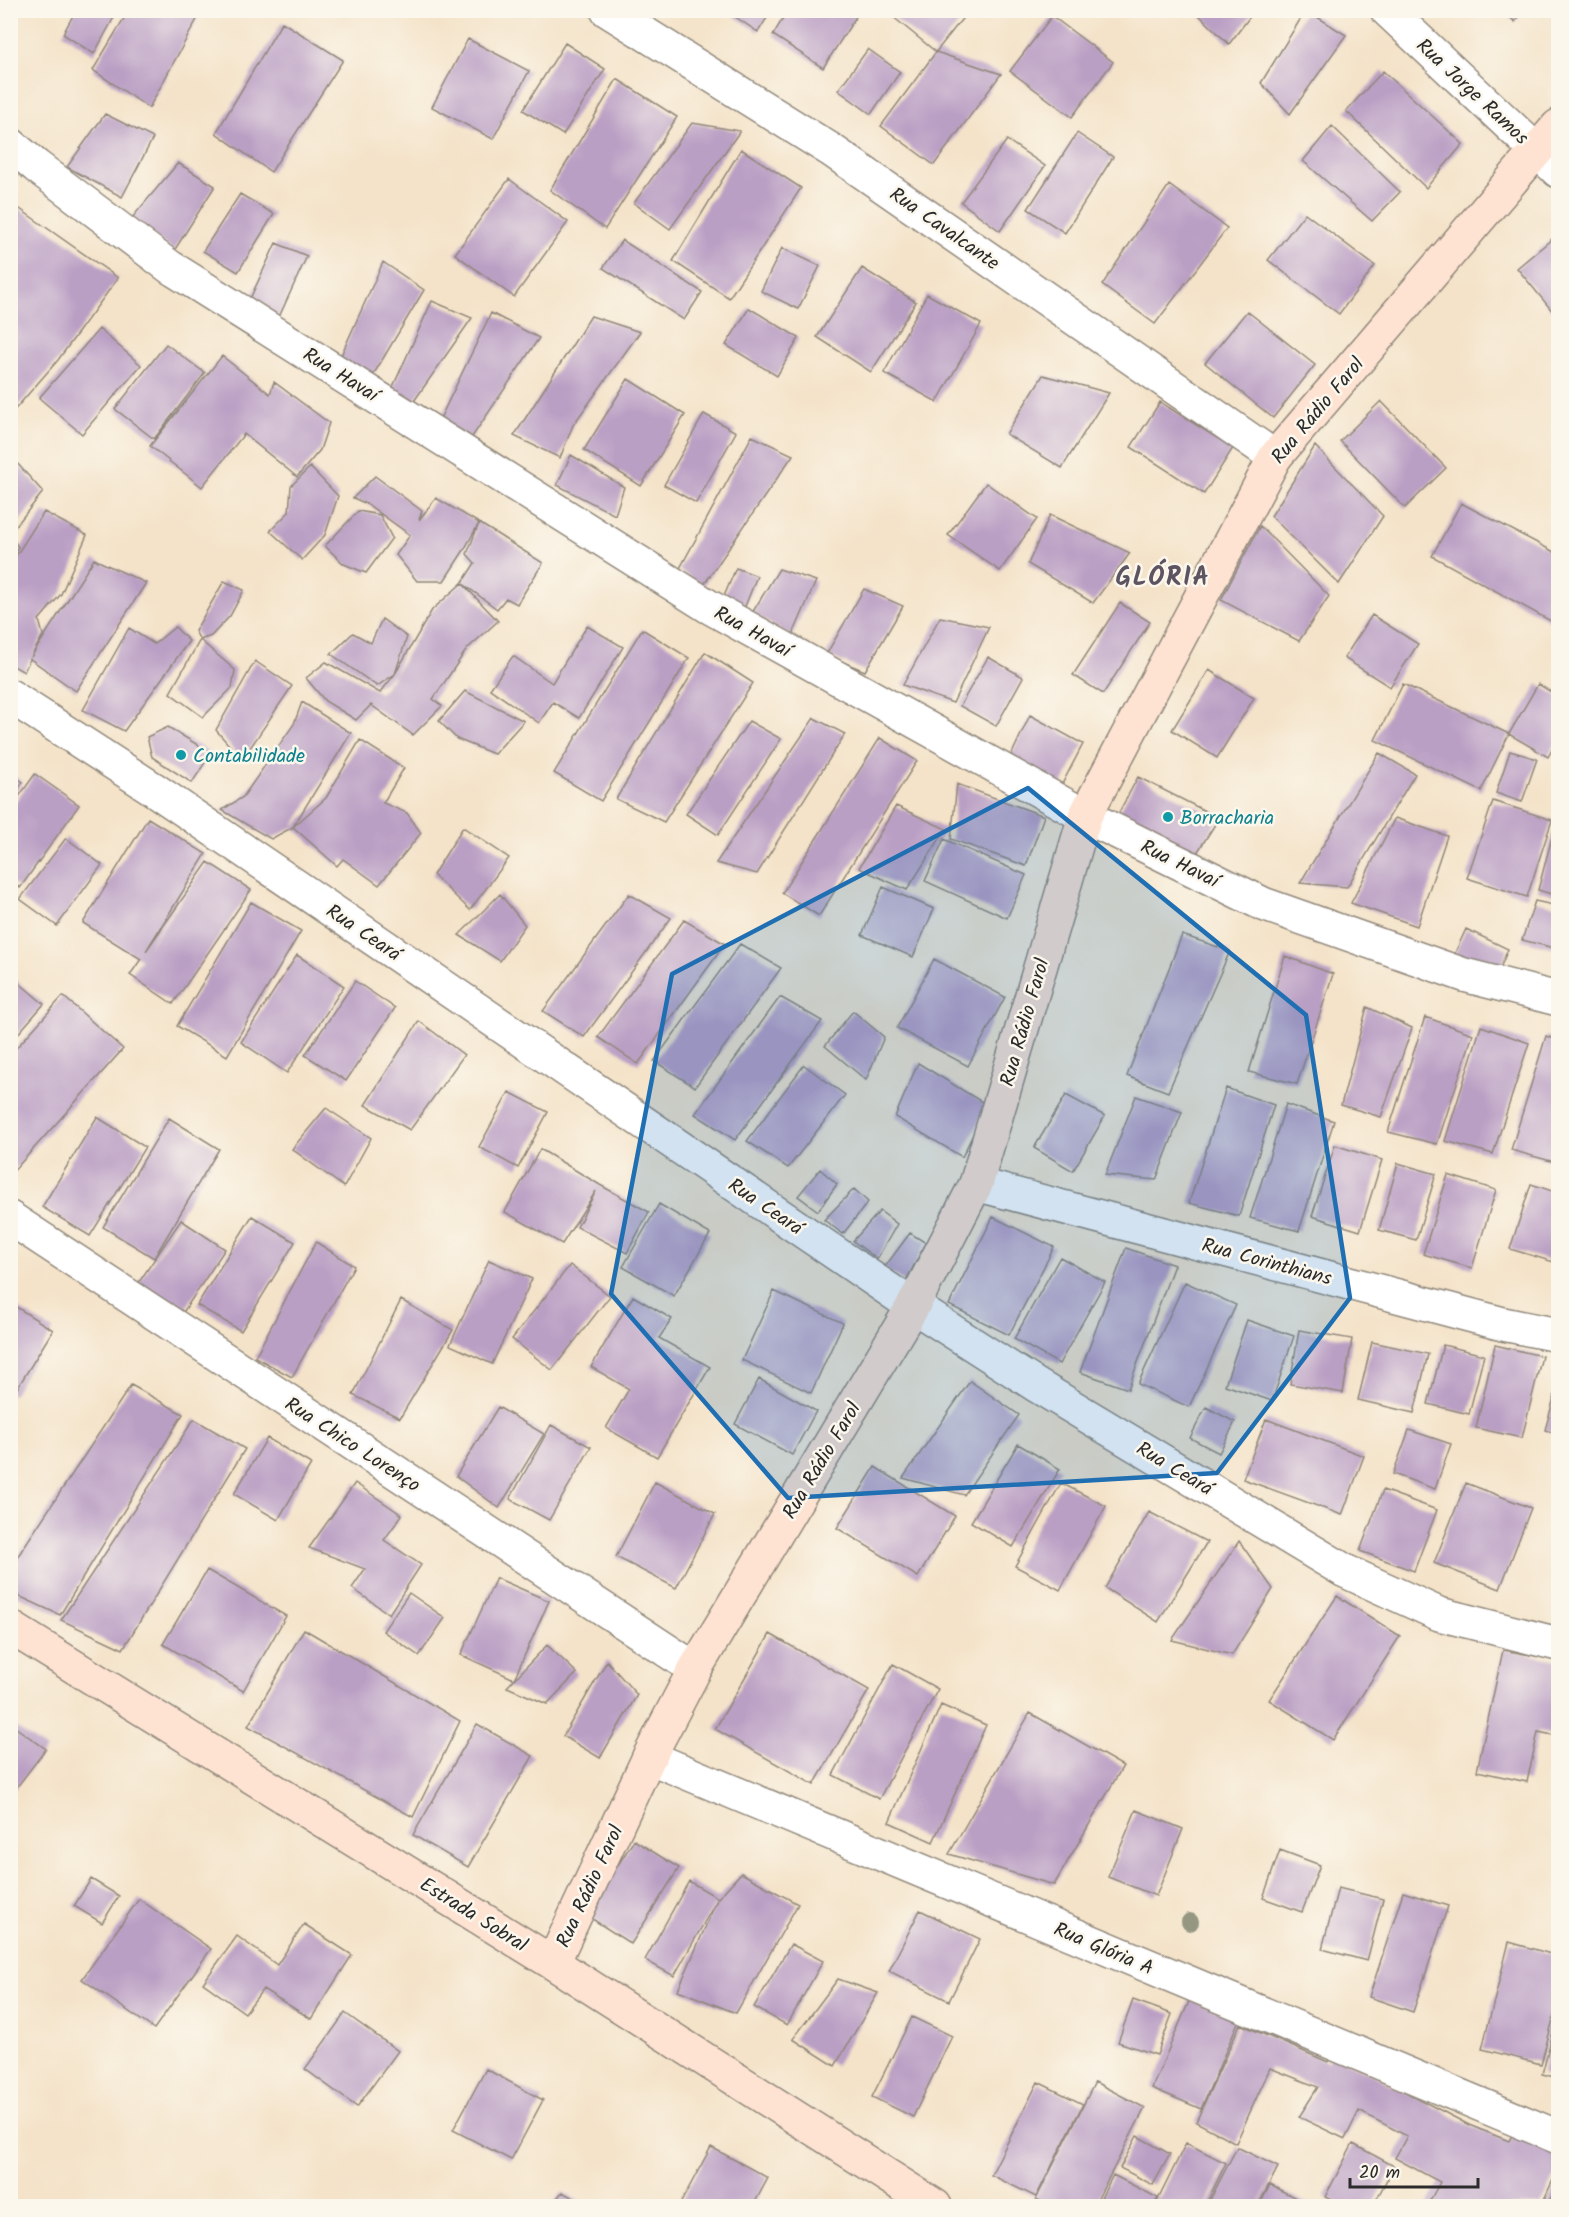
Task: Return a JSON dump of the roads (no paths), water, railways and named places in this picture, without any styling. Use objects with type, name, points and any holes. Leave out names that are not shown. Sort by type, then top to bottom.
[{"type":"street","name":"Rua Cavalcante","points":[[608,10],[831,150],[1275,457]]},
{"type":"street","name":"Rua Jorge Ramos","points":[[1387,10],[1548,161]]},
{"type":"street","name":"Rua Rádio Farol","points":[[553,1963],[649,1757],[695,1669],[913,1306],[976,1184],[1085,816],[1275,457],[1548,161],[1558,126]]},
{"type":"street","name":"Rua Havaí","points":[[10,144],[170,267],[698,599],[1085,816],[1263,904],[1464,975],[1558,999]]},
{"type":"street","name":"Rua Ceará","points":[[10,696],[172,801],[913,1306],[1036,1385],[1345,1571],[1439,1614],[1558,1644]]},
{"type":"street","name":"Rua Corinthians","points":[[976,1184],[1503,1324],[1558,1335]]},
{"type":"street","name":"Rua Chico Lorenço","points":[[10,1218],[695,1669]]},
{"type":"street","name":"Estrada Sobral","points":[[10,1627],[553,1963],[935,2206]]},
{"type":"street","name":"Rua Glória A","points":[[649,1757],[1558,2137]]},
{"type":"place","name":"Contabilidade","points":[[181,755]]},
{"type":"place","name":"Borracharia","points":[[1168,817]]},
{"type":"district","name":"GLÓRIA","points":[[1163,576]]}]
